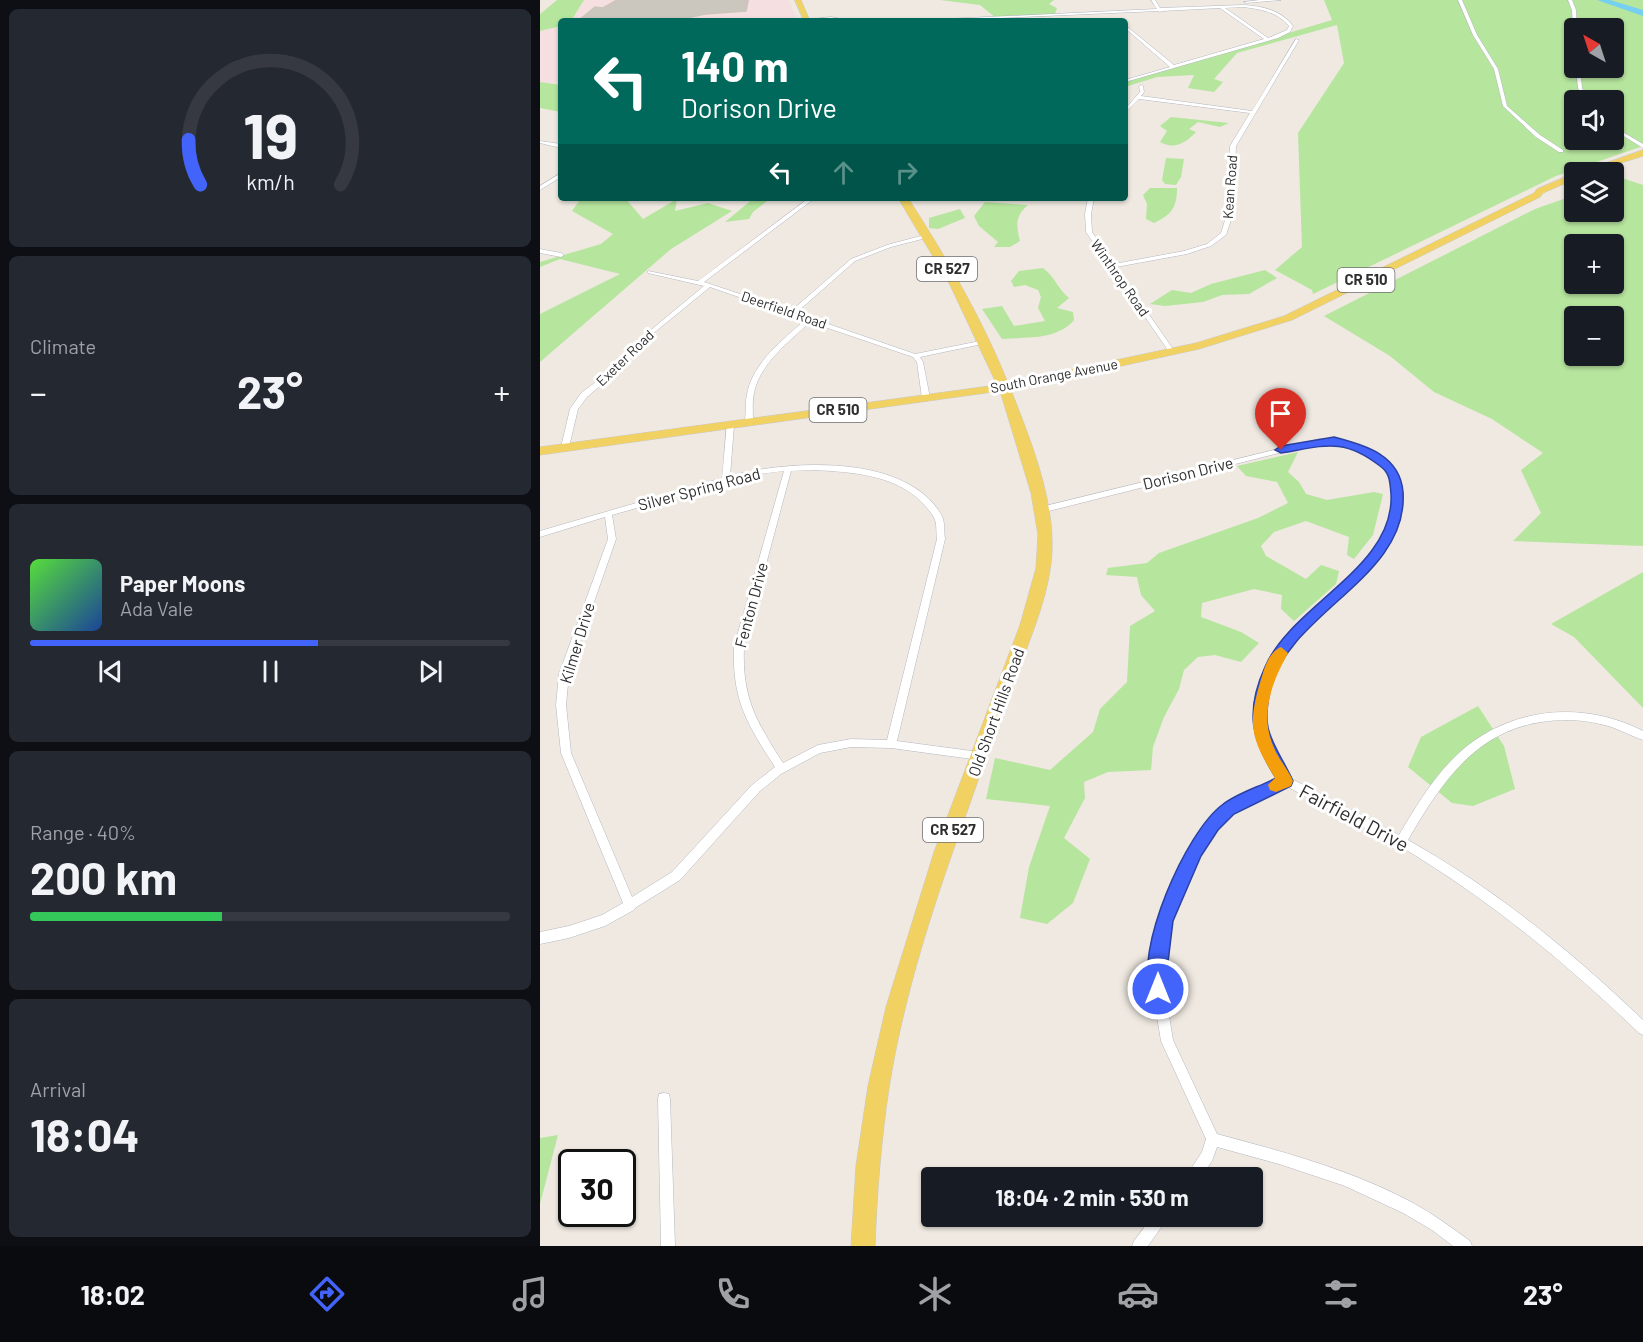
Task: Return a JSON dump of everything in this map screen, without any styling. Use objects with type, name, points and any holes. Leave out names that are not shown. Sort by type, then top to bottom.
[{"type":"main road","points":[[798,0],[806,18]]},
{"type":"main road","points":[[1616,162],[1643,153]]},
{"type":"main road","points":[[1624,165],[1643,159]]},
{"type":"main road","name":"South Orange Avenue","points":[[1537,195],[1539,191],[1564,181]]},
{"type":"main road","name":"South Orange Avenue","points":[[540,450],[1006,387],[1172,352],[1258,329],[1288,318],[1537,195],[1545,195],[1564,187]]},
{"type":"main road","name":"Old Short Hills Road","points":[[863,1246],[867,1154],[893,1010],[915,938],[1039,592],[1045,551],[1041,510],[1006,387],[985,342],[928,236],[905,201]]},
{"type":"street","points":[[1153,0],[1160,11]]},
{"type":"street","points":[[1227,7],[1226,1],[1279,0]]},
{"type":"street","points":[[1460,0],[1475,35],[1496,69],[1505,106],[1538,136],[1561,151]]},
{"type":"street","points":[[1570,0],[1574,18]]},
{"type":"street","points":[[1221,7],[1268,40]]},
{"type":"street","points":[[1021,18],[1221,7],[1261,8],[1288,20],[1291,27],[1289,31],[1268,40],[1128,80]]},
{"type":"street","points":[[1110,13],[1116,18]]},
{"type":"street","points":[[1128,29],[1173,67]]},
{"type":"street","name":"Kean Road","points":[[1112,266],[1185,253],[1209,245],[1224,234],[1229,217],[1233,146],[1297,40]]},
{"type":"street","points":[[1128,108],[1142,92],[1141,86]]},
{"type":"street","points":[[1137,97],[1252,112]]},
{"type":"street","points":[[1624,134],[1643,146]]},
{"type":"street","points":[[540,142],[558,145]]},
{"type":"street","points":[[540,188],[558,177]]},
{"type":"street","points":[[700,282],[808,201]]},
{"type":"street","name":"Winthrop Road","points":[[1090,201],[1088,214],[1089,232],[1172,352]]},
{"type":"street","points":[[793,312],[853,260],[883,248],[928,236]]},
{"type":"street","points":[[540,251],[561,255]]},
{"type":"street","name":"Deerfield Road","points":[[650,272],[700,282],[811,318],[915,356]]},
{"type":"street","name":"Exeter Road","points":[[565,447],[574,409],[584,395],[618,368],[648,334],[709,285]]},
{"type":"street","points":[[749,422],[750,391],[755,380],[785,342],[811,318]]},
{"type":"street","points":[[926,398],[920,362],[915,356],[985,342]]},
{"type":"street","points":[[726,480],[730,425]]},
{"type":"street","name":"Dorison Drive","points":[[1041,510],[1319,441],[1351,443],[1366,450],[1388,466],[1396,478],[1398,493],[1398,510],[1390,533],[1366,566],[1288,644],[1272,665],[1264,687],[1259,725],[1267,750],[1286,781]]},
{"type":"street","name":"Fenton Drive","points":[[782,769],[749,717],[738,685],[737,668],[739,647],[788,469]]},
{"type":"street","name":"Silver Spring Road","points":[[540,534],[726,480],[770,470],[843,469],[878,475],[905,486],[928,503],[939,519],[941,539],[891,744]]},
{"type":"street","name":"Kilmer Drive","points":[[608,513],[612,539],[564,674],[562,732],[566,753],[630,906]]},
{"type":"street","points":[[1400,843],[1424,802],[1454,764],[1490,734],[1508,724],[1533,718],[1581,716],[1624,725],[1643,736]]},
{"type":"street","points":[[540,938],[569,932],[605,920],[676,876],[756,788],[782,769],[818,749],[851,743],[891,744],[979,756]]},
{"type":"street","name":"Fairfield Drive","points":[[1213,1139],[1167,1041],[1156,973],[1164,920],[1196,851],[1212,825],[1229,809],[1286,781],[1400,843],[1475,888],[1563,955],[1643,1029]]},
{"type":"street","points":[[664,1099],[668,1246]]},
{"type":"street","points":[[1200,1167],[1208,1156],[1213,1139],[1346,1180],[1401,1203],[1444,1229],[1465,1246]]},
{"type":"street","points":[[1138,1246],[1153,1227]]},
{"type":"shaded area","points":[[584,0],[788,0],[797,18],[573,18]]},
{"type":"shaded area","points":[[558,27],[558,85],[540,82],[540,31]]},
{"type":"green space","points":[[557,0],[584,0],[573,18],[558,18],[558,27],[540,31],[540,14]]},
{"type":"green space","points":[[940,0],[1054,0],[1049,4],[1057,8],[1054,16],[996,18],[980,5]]},
{"type":"green space","points":[[1324,0],[1643,0],[1643,146],[1597,162],[1564,162],[1564,173],[1313,294],[1312,290],[1275,270],[1302,247],[1298,133],[1344,63],[1337,25],[1237,53],[1214,79],[1223,82],[1214,92],[1188,88],[1194,75],[1157,77],[1128,86],[1128,81],[1332,20]]},
{"type":"green space","points":[[540,82],[558,85],[558,111],[540,108]]},
{"type":"green space","points":[[1171,117],[1229,123],[1220,127],[1198,122],[1189,129],[1196,132],[1188,139],[1180,144],[1170,145],[1160,142],[1167,131],[1160,126]]},
{"type":"green space","points":[[1166,158],[1184,159],[1181,177],[1176,185],[1165,184],[1162,180]]},
{"type":"green space","points":[[1624,179],[1643,185],[1643,546],[1513,541],[1541,513],[1521,470],[1543,453],[1492,419],[1434,392],[1390,356],[1324,316],[1535,209],[1564,199],[1564,222],[1624,222]]},
{"type":"green space","points":[[1150,188],[1177,188],[1176,201],[1172,210],[1154,223],[1146,219],[1147,204],[1143,195]]},
{"type":"green space","points":[[579,201],[628,201],[643,219],[677,201],[675,211],[708,203],[732,211],[671,249],[540,362],[540,314],[620,274],[560,259],[540,267],[540,262],[601,244],[613,234],[572,211]]},
{"type":"green space","points":[[750,201],[767,201],[753,212],[749,219],[725,222]]},
{"type":"green space","points":[[985,202],[1028,205],[1018,221],[1020,241],[1010,247],[994,247],[998,242],[979,226],[974,216]]},
{"type":"green space","points":[[960,209],[965,218],[938,229],[929,228],[929,218]]},
{"type":"green space","points":[[1043,268],[1069,298],[1057,308],[1073,312],[1074,320],[1059,331],[1050,334],[1002,339],[982,309],[1002,306],[1014,326],[1045,321],[1038,308],[1041,297],[1038,290],[1025,285],[1014,287],[1011,281],[1019,271]]},
{"type":"green space","points":[[1265,270],[1277,278],[1249,294],[1222,295],[1203,302],[1165,306],[1150,304],[1172,290],[1191,293],[1211,284]]},
{"type":"green space","points":[[1298,452],[1288,472],[1299,482],[1306,494],[1327,500],[1374,492],[1383,494],[1373,535],[1354,559],[1347,555],[1349,537],[1306,521],[1274,532],[1261,546],[1266,556],[1306,579],[1321,565],[1339,571],[1336,584],[1294,621],[1281,609],[1282,595],[1254,589],[1202,603],[1201,617],[1241,632],[1259,643],[1241,662],[1215,655],[1198,657],[1184,670],[1179,689],[1164,717],[1153,747],[1151,770],[1108,772],[1084,782],[1085,798],[1064,838],[1090,859],[1073,903],[1047,924],[1020,918],[1029,867],[1050,806],[986,799],[995,758],[1050,770],[1093,732],[1100,709],[1127,682],[1130,626],[1155,611],[1141,595],[1137,577],[1106,575],[1108,568],[1147,563],[1159,553],[1258,518],[1288,503],[1277,482],[1246,476],[1237,466]]},
{"type":"green space","points":[[1643,572],[1643,708],[1574,637],[1551,624]]},
{"type":"green space","points":[[1478,706],[1504,746],[1515,789],[1473,806],[1452,803],[1408,767],[1421,737]]},
{"type":"green space","points":[[558,1135],[540,1204],[540,1138]]},
{"type":"building","points":[[617,0],[748,0],[746,11],[705,14],[687,18],[582,18],[595,7],[603,8]]},
{"type":"waterway","points":[[1601,0],[1643,13]]},
{"type":"slow traffic","points":[[1276,785],[1286,781],[1275,766],[1263,740],[1259,725],[1259,709],[1272,665],[1281,653]]},
{"type":"route","points":[[1158,989],[1156,973],[1164,920],[1175,892],[1196,851],[1212,825],[1229,809],[1250,796],[1286,781],[1267,750],[1259,725],[1259,709],[1272,665],[1303,626],[1366,566],[1380,549],[1390,533],[1398,510],[1396,478],[1388,466],[1366,450],[1351,443],[1334,441],[1319,441],[1281,450]]}]
